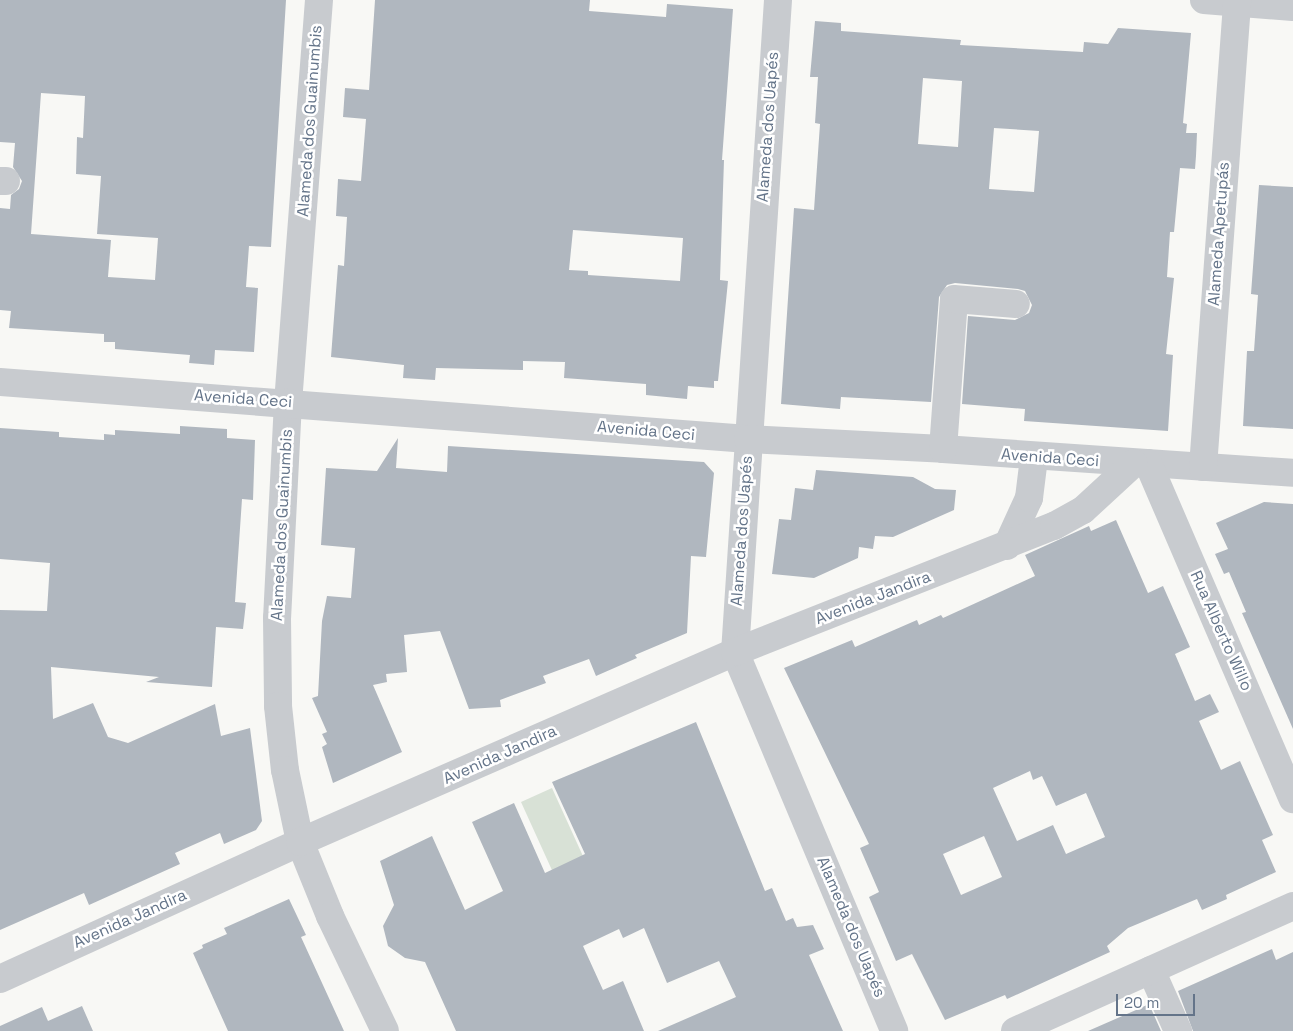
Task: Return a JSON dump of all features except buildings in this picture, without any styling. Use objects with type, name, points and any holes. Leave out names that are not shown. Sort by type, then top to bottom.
[{"type":"street","name":"Alameda dos Guainumbis","points":[[319,0],[288,402],[276,665],[286,770],[300,842],[330,916],[386,1031]]},
{"type":"street","name":"Alameda dos Uapés","points":[[778,0],[735,652],[894,1031]]},
{"type":"street","points":[[1204,0],[1237,1],[1293,7]]},
{"type":"street","name":"Alameda Apetupás","points":[[1203,467],[1237,1]]},
{"type":"street","points":[[942,449],[954,299],[1016,304]]},
{"type":"street","name":"Avenida Ceci","points":[[0,382],[288,402],[748,439],[942,449],[1034,458],[1293,473]]},
{"type":"street","points":[[1006,546],[1029,498],[1034,458]]},
{"type":"street","name":"Avenida Jandira","points":[[0,979],[300,842],[735,652],[1006,546],[1083,510],[1141,463]]},
{"type":"street","name":"Rua Alberto Willo","points":[[1141,463],[1293,799]]},
{"type":"street","points":[[1015,1031],[1293,906]]},
{"type":"street","points":[[1151,970],[1178,1031]]},
{"type":"shaded area","points":[[552,788],[587,865],[556,879],[521,802]]}]
